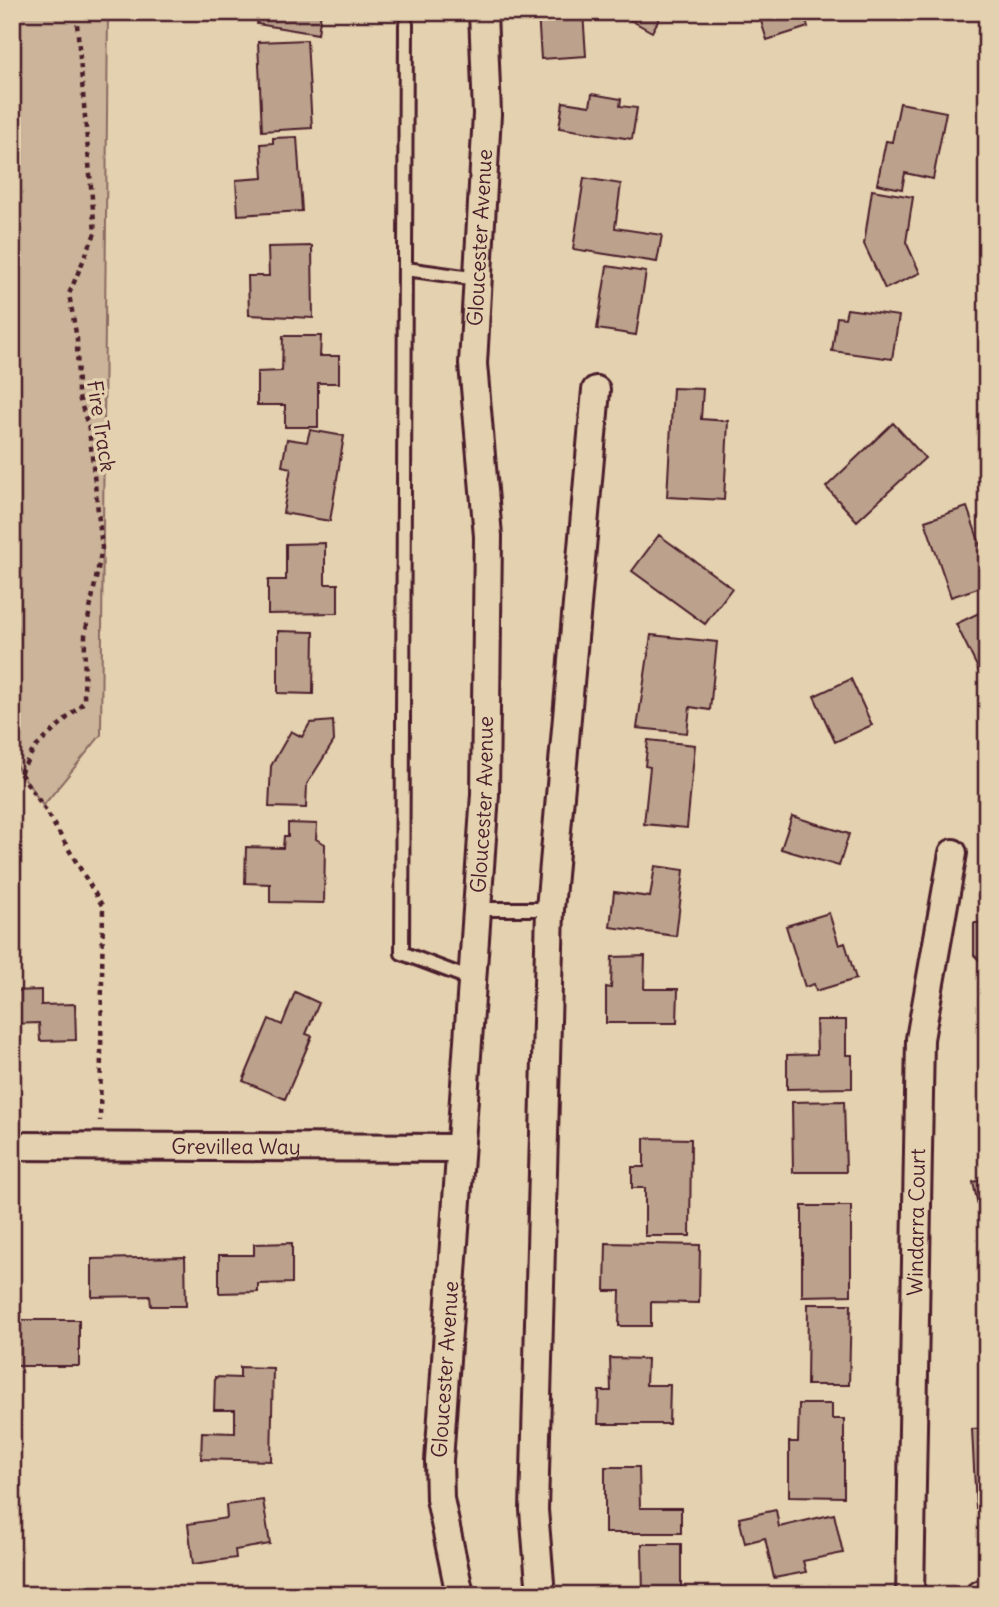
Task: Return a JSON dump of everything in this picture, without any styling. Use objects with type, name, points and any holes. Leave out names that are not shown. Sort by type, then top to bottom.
[{"type":"street","name":"Gloucester Avenue","points":[[460,1595],[440,1499],[439,1461],[485,794],[488,536],[473,364],[487,114],[483,12]]},
{"type":"street","points":[[541,1595],[534,1510],[550,909],[596,390]]},
{"type":"street","name":"Windarra Court","points":[[910,1595],[920,1039],[953,853]]},
{"type":"street","name":"Grevillea Way","points":[[12,1146],[459,1148]]},
{"type":"street","points":[[979,1595],[987,1592]]},
{"type":"lane","points":[[406,24],[402,953],[471,979]]},
{"type":"lane","points":[[406,269],[478,279]]},
{"type":"lane","points":[[478,909],[550,909]]},
{"type":"path","name":"Fire Track","points":[[20,773],[34,749],[84,702],[85,635],[102,548],[89,429],[78,394],[77,339],[69,294],[95,233],[76,12]]},
{"type":"path","points":[[12,768],[20,773],[103,907],[100,1146]]},
{"type":"shaded area","points":[[12,12],[108,12],[101,735],[43,806],[12,759]]},
{"type":"building","points":[[259,12],[321,12],[318,34],[257,24]]},
{"type":"building","points":[[538,12],[583,12],[586,56],[541,59]]},
{"type":"building","points":[[616,12],[663,12],[652,32]]},
{"type":"building","points":[[758,12],[804,12],[808,27],[767,40]]},
{"type":"building","points":[[307,40],[312,128],[262,131],[258,42]]},
{"type":"building","points":[[592,94],[621,99],[620,106],[637,108],[632,139],[559,128],[563,102],[590,106]]},
{"type":"building","points":[[900,103],[946,112],[933,179],[905,173],[902,189],[877,184],[886,141],[892,142]]},
{"type":"building","points":[[297,137],[302,211],[238,215],[236,180],[263,178],[261,144],[273,143],[273,138]]},
{"type":"building","points":[[584,178],[621,184],[615,228],[662,235],[657,262],[573,249]]},
{"type":"building","points":[[872,190],[913,197],[906,242],[920,273],[885,289],[864,244]]},
{"type":"building","points":[[312,246],[313,318],[249,315],[248,276],[269,276],[268,247]]},
{"type":"building","points":[[607,266],[646,272],[636,335],[597,329]]},
{"type":"building","points":[[847,309],[899,316],[892,359],[832,351],[837,317],[845,318]]},
{"type":"building","points":[[283,336],[321,336],[320,356],[339,356],[339,383],[318,383],[318,427],[285,427],[285,405],[257,405],[257,372],[282,371]]},
{"type":"building","points":[[673,388],[703,389],[701,419],[728,421],[724,500],[667,497]]},
{"type":"building","points":[[893,423],[925,458],[857,521],[826,487]]},
{"type":"building","points":[[310,430],[344,436],[330,521],[283,513],[291,468],[282,466],[287,439],[307,442]]},
{"type":"building","points":[[967,507],[987,564],[987,585],[951,597],[925,521]]},
{"type":"building","points":[[659,535],[732,588],[705,624],[632,571]]},
{"type":"building","points":[[325,543],[325,584],[338,584],[338,613],[268,614],[268,580],[286,580],[286,544]]},
{"type":"building","points":[[987,609],[987,687],[956,624]]},
{"type":"building","points":[[278,631],[314,632],[313,694],[278,693]]},
{"type":"building","points":[[651,635],[717,642],[710,710],[690,707],[687,733],[637,728]]},
{"type":"building","points":[[851,679],[872,725],[835,742],[814,696]]},
{"type":"building","points":[[333,721],[334,741],[307,784],[306,808],[269,807],[271,766],[291,731],[302,737],[310,723]]},
{"type":"building","points":[[648,740],[695,745],[687,828],[644,824],[650,767],[645,766]]},
{"type":"building","points":[[792,816],[849,834],[839,866],[781,849]]},
{"type":"building","points":[[288,823],[317,824],[316,839],[325,844],[324,903],[270,902],[270,884],[245,883],[246,847],[283,848],[284,836],[288,836]]},
{"type":"building","points":[[655,866],[684,870],[676,936],[610,927],[614,892],[650,897]]},
{"type":"building","points":[[829,913],[839,945],[845,943],[856,979],[816,991],[814,984],[805,987],[786,926]]},
{"type":"building","points":[[974,923],[987,923],[987,968],[974,955]]},
{"type":"building","points":[[645,956],[644,989],[678,989],[677,1023],[606,1023],[606,987],[611,988],[612,957]]},
{"type":"building","points":[[41,990],[41,1005],[75,1004],[76,1040],[40,1041],[39,1023],[12,1024],[12,991]]},
{"type":"building","points":[[295,992],[319,1003],[306,1034],[312,1036],[285,1099],[243,1081],[269,1019],[282,1025]]},
{"type":"building","points":[[816,1020],[846,1020],[846,1055],[852,1055],[852,1088],[787,1089],[787,1055],[817,1054]]},
{"type":"building","points":[[844,1101],[846,1172],[793,1172],[792,1102]]},
{"type":"building","points":[[644,1138],[691,1139],[690,1236],[645,1236],[645,1188],[632,1188],[632,1167],[644,1167]]},
{"type":"building","points":[[987,1179],[987,1246],[973,1182]]},
{"type":"building","points":[[802,1206],[851,1206],[851,1295],[802,1296]]},
{"type":"building","points":[[292,1243],[292,1283],[258,1284],[258,1292],[219,1293],[219,1255],[254,1255],[254,1244]]},
{"type":"building","points":[[606,1243],[700,1245],[699,1303],[651,1302],[651,1326],[619,1326],[620,1291],[605,1291]]},
{"type":"building","points":[[185,1257],[186,1306],[151,1306],[150,1296],[92,1297],[92,1259]]},
{"type":"building","points":[[808,1304],[851,1304],[849,1385],[807,1385]]},
{"type":"building","points":[[12,1320],[79,1320],[79,1366],[12,1366]]},
{"type":"building","points":[[610,1358],[647,1359],[646,1385],[670,1385],[669,1424],[598,1424],[599,1391],[611,1391]]},
{"type":"building","points":[[240,1367],[273,1368],[271,1461],[201,1459],[202,1432],[235,1433],[235,1410],[214,1410],[215,1377],[240,1378]]},
{"type":"building","points":[[799,1404],[832,1404],[832,1419],[844,1419],[844,1497],[789,1496],[789,1442],[798,1442]]},
{"type":"building","points":[[987,1428],[987,1508],[976,1508],[972,1429]]},
{"type":"building","points":[[605,1467],[639,1467],[640,1508],[681,1508],[681,1533],[605,1533]]},
{"type":"building","points":[[263,1500],[270,1544],[235,1550],[236,1558],[193,1564],[188,1524],[227,1518],[226,1505]]},
{"type":"building","points":[[776,1510],[779,1527],[834,1514],[843,1553],[803,1561],[806,1572],[774,1578],[765,1538],[745,1543],[739,1518]]},
{"type":"building","points":[[642,1544],[681,1544],[681,1594],[697,1595],[643,1595]]}]
